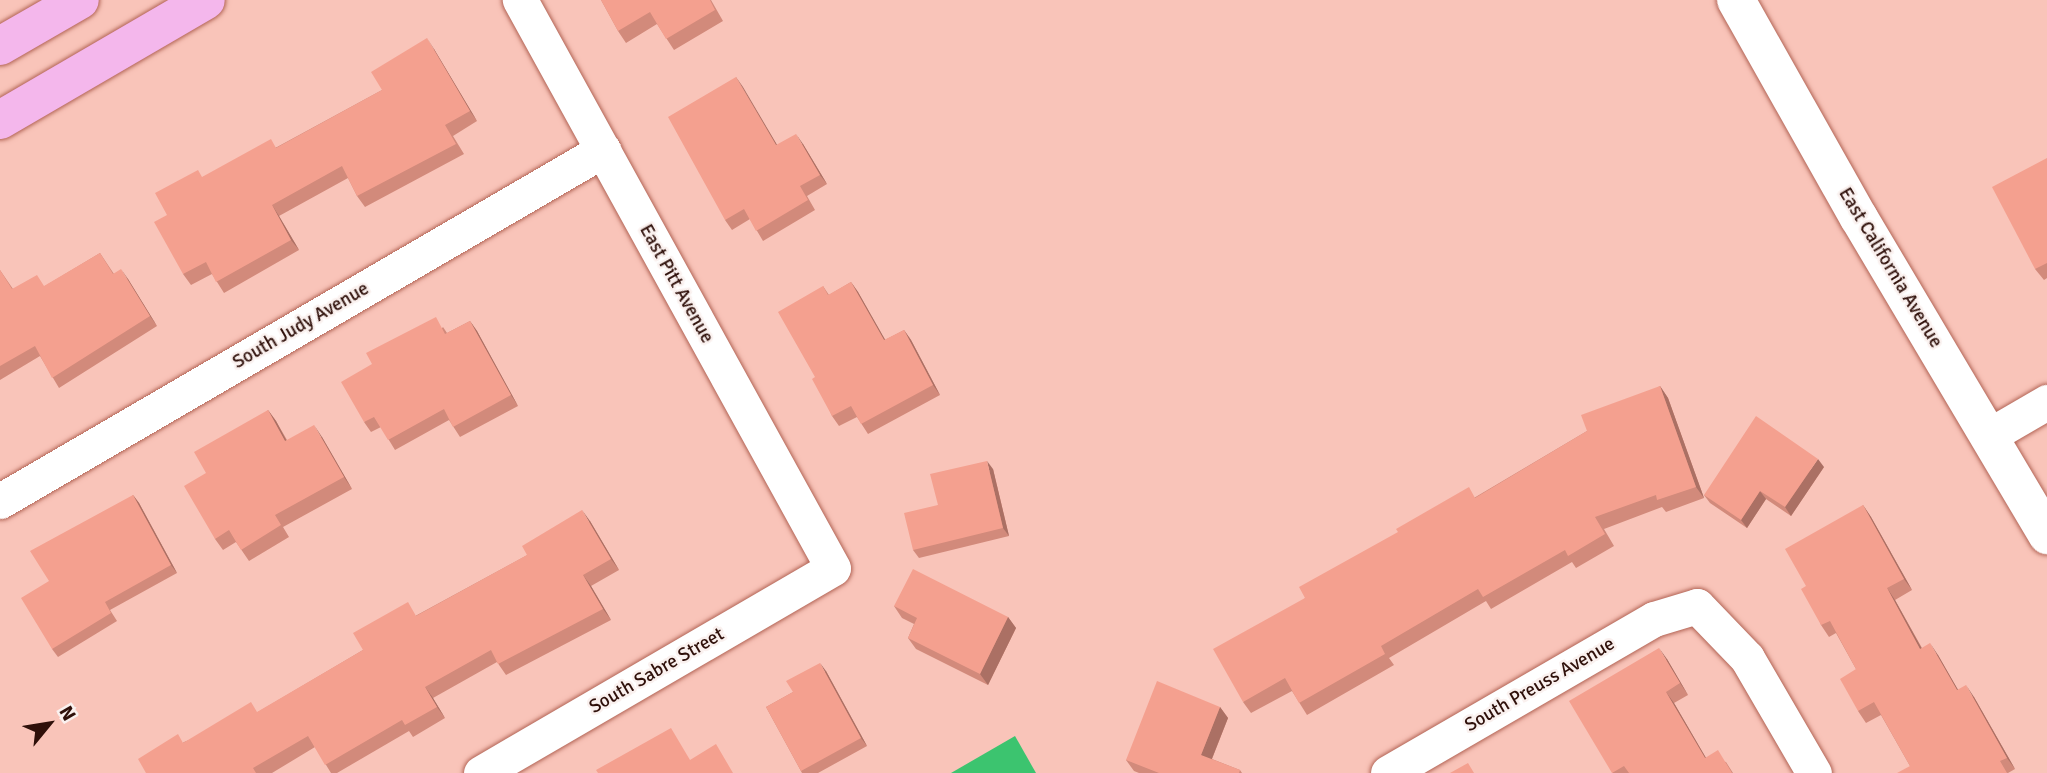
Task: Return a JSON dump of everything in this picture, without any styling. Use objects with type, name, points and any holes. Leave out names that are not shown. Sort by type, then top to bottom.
[{"type":"main road","points":[[0,46],[80,0]]},
{"type":"main road","points":[[0,120],[206,0]]},
{"type":"street","name":"East Pitt Avenue","points":[[520,0],[833,568]]},
{"type":"street","name":"East California Avenue","points":[[1736,0],[1859,218],[2047,535]]},
{"type":"street","name":"South Judy Avenue","points":[[0,501],[603,150]]},
{"type":"street","points":[[1990,435],[2047,402]]},
{"type":"street","name":"South Sabre Street","points":[[481,773],[833,568]]},
{"type":"street","name":"South Preuss Avenue","points":[[1388,773],[1654,619],[1697,606],[1747,658],[1814,773]]},
{"type":"green space","points":[[1015,736],[1036,773],[951,773]]},
{"type":"building","points":[[601,0],[710,0],[715,10],[666,39],[650,12],[618,31]]},
{"type":"building","points":[[427,38],[470,111],[445,125],[456,144],[357,196],[342,166],[272,205],[291,240],[216,282],[206,262],[183,274],[154,222],[167,215],[155,193],[198,170],[202,177],[271,139],[276,148],[382,90],[371,72]]},
{"type":"building","points":[[736,77],[776,145],[796,134],[820,175],[800,186],[808,200],[756,231],[744,209],[725,220],[668,117]]},
{"type":"building","points":[[2047,158],[2047,263],[2035,269],[1992,187]]},
{"type":"building","points":[[100,253],[113,274],[121,269],[150,316],[52,378],[35,346],[0,366],[0,270],[12,289],[37,275],[44,286]]},
{"type":"building","points":[[851,282],[884,340],[904,330],[933,385],[861,424],[851,406],[832,416],[812,379],[815,377],[778,312],[823,286],[828,295]]},
{"type":"building","points":[[436,317],[445,334],[470,321],[511,395],[453,427],[444,409],[388,440],[374,417],[364,422],[341,382],[372,364],[366,353]]},
{"type":"building","points":[[1660,386],[1696,487],[1657,500],[1656,495],[1595,517],[1605,534],[1568,556],[1565,550],[1483,597],[1478,589],[1381,646],[1385,654],[1299,703],[1285,678],[1243,702],[1213,649],[1305,598],[1299,587],[1398,532],[1396,529],[1469,487],[1475,498],[1587,431],[1581,415]]},
{"type":"building","points":[[268,410],[285,441],[314,425],[344,477],[275,515],[281,525],[241,550],[229,530],[215,539],[184,486],[206,473],[194,452]]},
{"type":"building","points":[[1756,416],[1818,459],[1785,507],[1760,491],[1741,520],[1704,495]]},
{"type":"building","points":[[987,461],[1003,528],[913,550],[904,513],[938,505],[930,474]]},
{"type":"building","points":[[133,495],[171,565],[105,602],[111,613],[52,649],[21,598],[49,581],[30,551]]},
{"type":"building","points":[[1863,505],[1904,579],[1887,588],[1920,649],[1930,643],[1957,690],[1966,685],[2007,758],[2000,761],[2007,773],[1897,773],[1910,766],[1874,702],[1858,711],[1840,679],[1856,669],[1830,621],[1821,625],[1801,589],[1806,586],[1785,549]]},
{"type":"building","points":[[582,510],[611,559],[583,575],[603,609],[498,664],[491,650],[425,687],[437,707],[405,725],[402,720],[325,765],[308,736],[253,768],[256,773],[146,773],[138,759],[178,734],[183,743],[251,702],[257,712],[363,650],[353,633],[408,602],[416,616],[527,555],[522,546]]},
{"type":"building","points":[[913,569],[1008,617],[980,674],[908,638],[917,618],[894,606]]},
{"type":"building","points":[[1659,648],[1680,683],[1666,692],[1705,758],[1718,750],[1732,773],[1629,773],[1624,766],[1612,773],[1569,701]]},
{"type":"building","points":[[820,663],[861,738],[801,771],[766,707],[793,692],[786,681]]},
{"type":"building","points":[[1157,681],[1220,707],[1201,755],[1240,770],[1239,773],[1159,773],[1126,760]]},
{"type":"building","points":[[671,728],[690,760],[716,744],[733,773],[598,773],[596,770]]},
{"type":"building","points":[[1468,763],[1474,773],[1450,773]]}]
